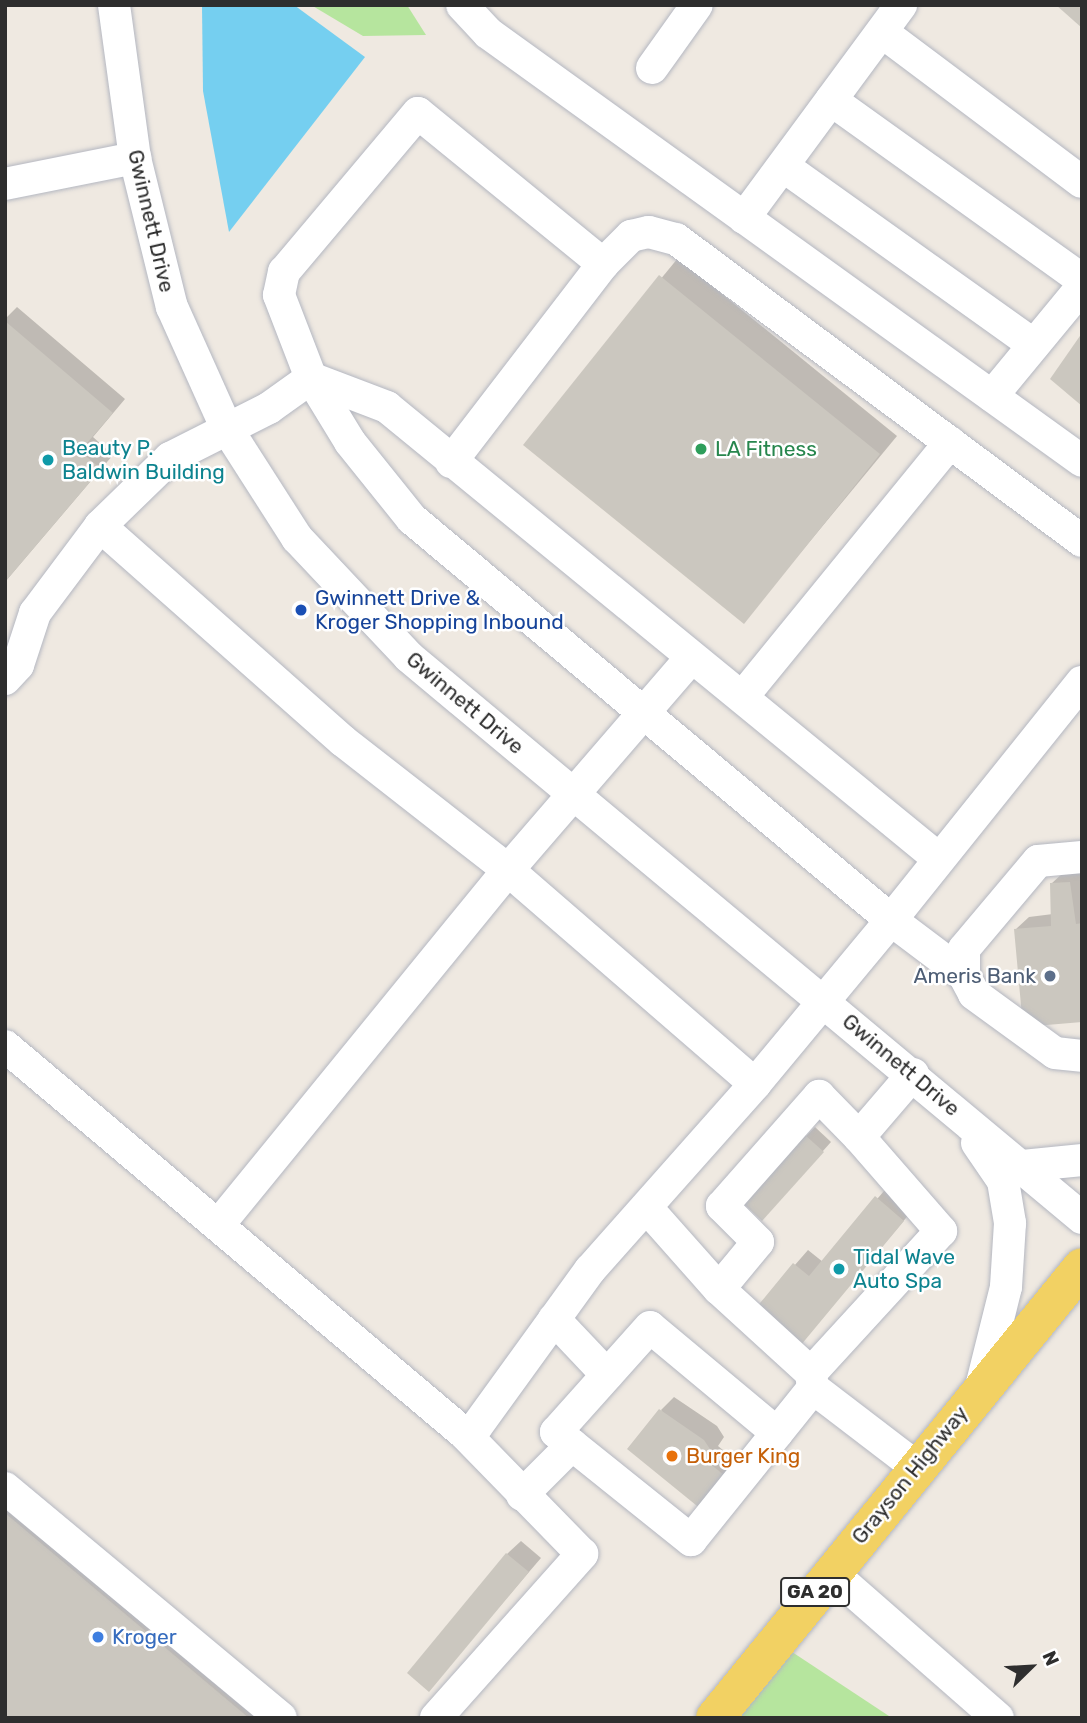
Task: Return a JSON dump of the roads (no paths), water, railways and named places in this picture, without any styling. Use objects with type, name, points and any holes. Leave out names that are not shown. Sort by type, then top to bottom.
[{"type":"main road","name":"Grayson Highway","points":[[715,1718],[915,1466],[1082,1267]]},
{"type":"street","name":"Gwinnett Drive","points":[[114,5],[135,158],[172,307],[226,428],[297,538],[346,597],[575,793],[1082,1218]]},
{"type":"street","points":[[462,5],[488,33],[1082,461]]},
{"type":"street","points":[[652,68],[697,5]]},
{"type":"street","points":[[744,218],[901,5]]},
{"type":"street","points":[[882,32],[1082,183]]},
{"type":"street","points":[[831,100],[1082,280]]},
{"type":"street","points":[[603,264],[418,113],[284,272],[279,295],[311,378],[350,442],[412,519],[646,710],[891,920],[964,975],[974,994],[1055,1053],[1082,1056]]},
{"type":"street","points":[[5,184],[135,158]]},
{"type":"street","points":[[783,166],[1034,345]]},
{"type":"street","points":[[451,462],[603,264],[631,236],[649,232],[676,239],[1082,541]]},
{"type":"street","points":[[992,396],[1082,288]]},
{"type":"street","points":[[5,679],[18,665],[35,613],[100,526],[170,458],[269,408],[311,378]]},
{"type":"street","points":[[311,378],[387,407],[692,657],[744,695],[939,859]]},
{"type":"street","points":[[744,695],[950,442]]},
{"type":"street","points":[[100,526],[343,741],[508,870],[755,1084]]},
{"type":"street","points":[[218,1225],[508,870],[692,657]]},
{"type":"street","points":[[465,1434],[554,1320],[647,1208],[825,1002],[1082,682]]},
{"type":"street","points":[[964,975],[964,949],[1038,861],[1082,857]]},
{"type":"street","points":[[5,1046],[465,1434],[582,1554],[436,1718]]},
{"type":"street","points":[[859,1137],[913,1074]]},
{"type":"street","points":[[719,1289],[758,1242],[722,1206],[819,1096],[859,1137],[941,1231],[812,1381],[778,1433],[691,1540],[556,1432],[650,1327],[778,1433]]},
{"type":"street","points":[[955,1110],[1003,1181],[1010,1223],[1006,1287],[981,1387]]},
{"type":"street","points":[[1021,1166],[1082,1160]]},
{"type":"street","points":[[647,1208],[719,1289],[812,1381],[915,1466]]},
{"type":"street","points":[[554,1320],[607,1374]]},
{"type":"street","points":[[522,1495],[572,1445]]},
{"type":"street","points":[[5,1488],[281,1718]]},
{"type":"street","points":[[831,1572],[998,1718]]},
{"type":"water","points":[[202,5],[294,5],[365,57],[229,232],[203,91]]},
{"type":"place","name":"LA Fitness","points":[[701,449]]},
{"type":"place","name":"Beauty P. Baldwin Building","points":[[48,460]]},
{"type":"place","name":"Gwinnett Drive & Kroger Shopping Inbound","points":[[301,610]]},
{"type":"place","name":"Ameris Bank","points":[[1050,976]]},
{"type":"place","name":"Tidal Wave Auto Spa","points":[[839,1269]]},
{"type":"place","name":"Burger King","points":[[672,1456]]},
{"type":"place","name":"Kroger","points":[[98,1637]]}]
